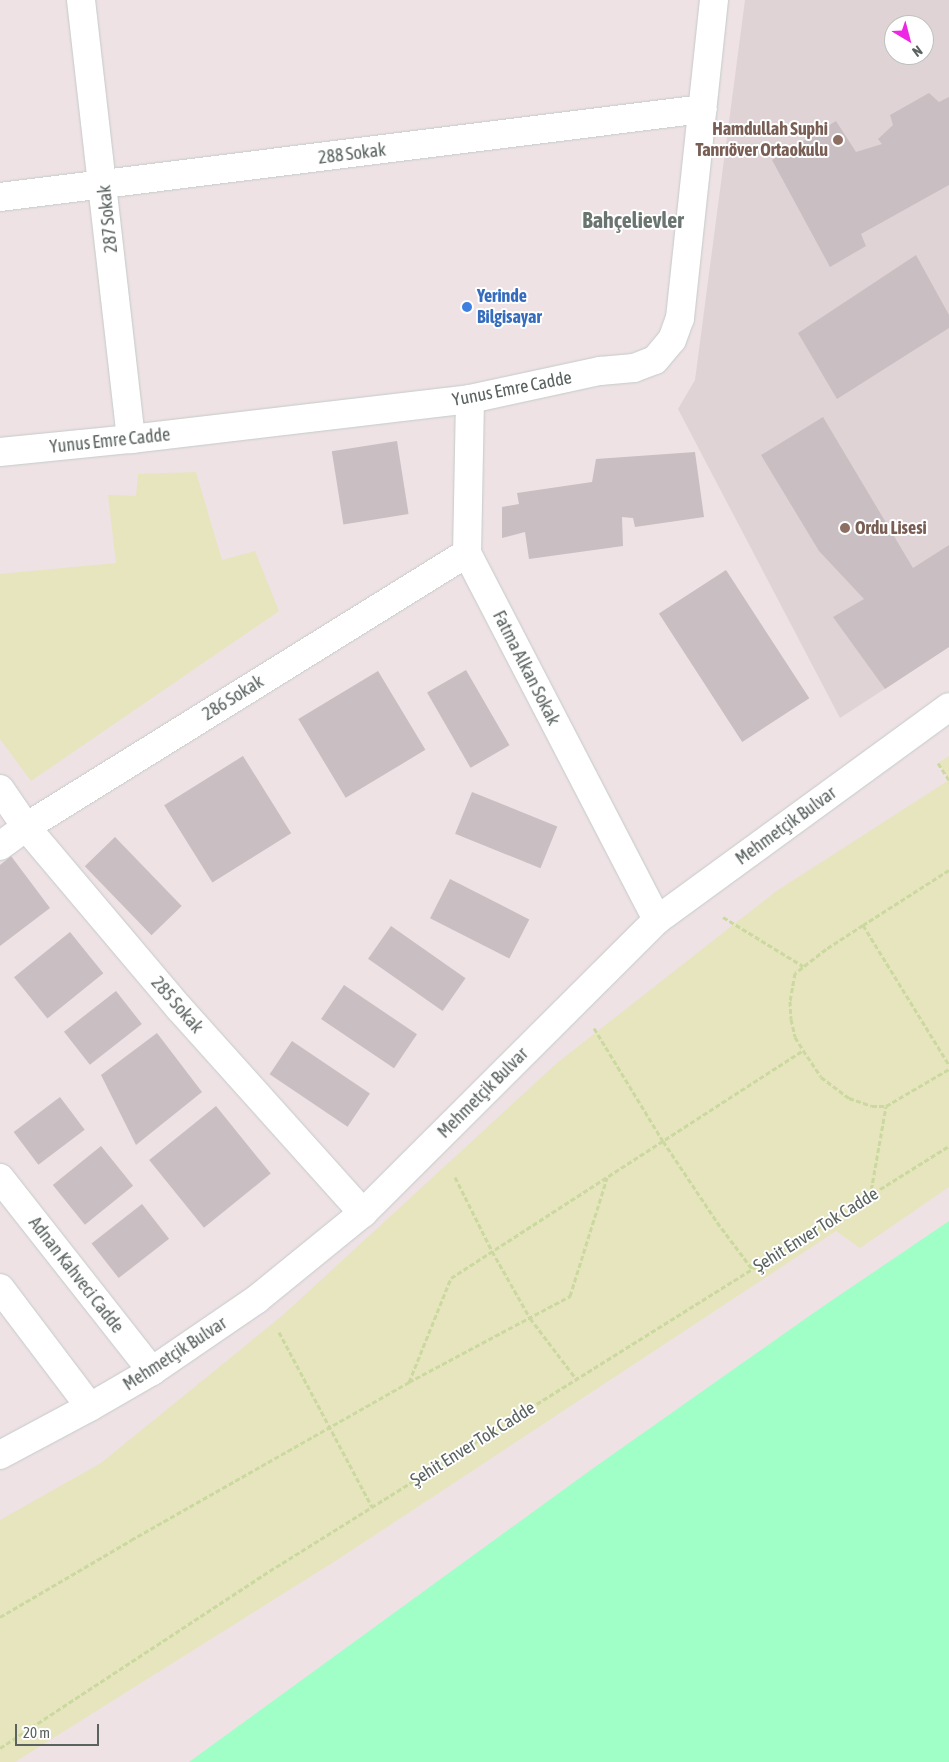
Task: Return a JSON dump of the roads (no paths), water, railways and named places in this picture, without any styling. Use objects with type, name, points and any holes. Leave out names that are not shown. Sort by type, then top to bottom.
[{"type":"street","name":"287 Sokak","points":[[81,0],[104,186],[131,439]]},
{"type":"street","name":"Yunus Emre Cadde","points":[[0,452],[131,439],[470,399],[600,371],[634,368],[656,360],[672,340],[680,318],[704,108],[714,0]]},
{"type":"street","name":"288 Sokak","points":[[0,197],[104,186],[704,108]]},
{"type":"street","name":"Fatma Alkan Sokak","points":[[470,399],[467,552],[657,920]]},
{"type":"street","name":"286 Sokak","points":[[0,846],[26,827],[467,552]]},
{"type":"street","name":"Mehmetçik Bulvar","points":[[0,1455],[90,1407],[152,1371],[257,1299],[363,1213],[657,920],[949,707]]},
{"type":"street","name":"285 Sokak","points":[[0,790],[26,827],[180,1009],[363,1213]]},
{"type":"street","name":"Adnan Kahveci Cadde","points":[[0,1178],[152,1371]]},
{"type":"street","points":[[0,1288],[90,1407]]},
{"type":"place","name":"Hamdullah Suphi Tanrıöver Ortaokulu","points":[[838,140]]},
{"type":"place","name":"Yerinde Bilgisayar","points":[[467,307]]},
{"type":"place","name":"Ordu Lisesi","points":[[845,528]]},
{"type":"district","name":"Bahçelievler","points":[[633,221]]}]
